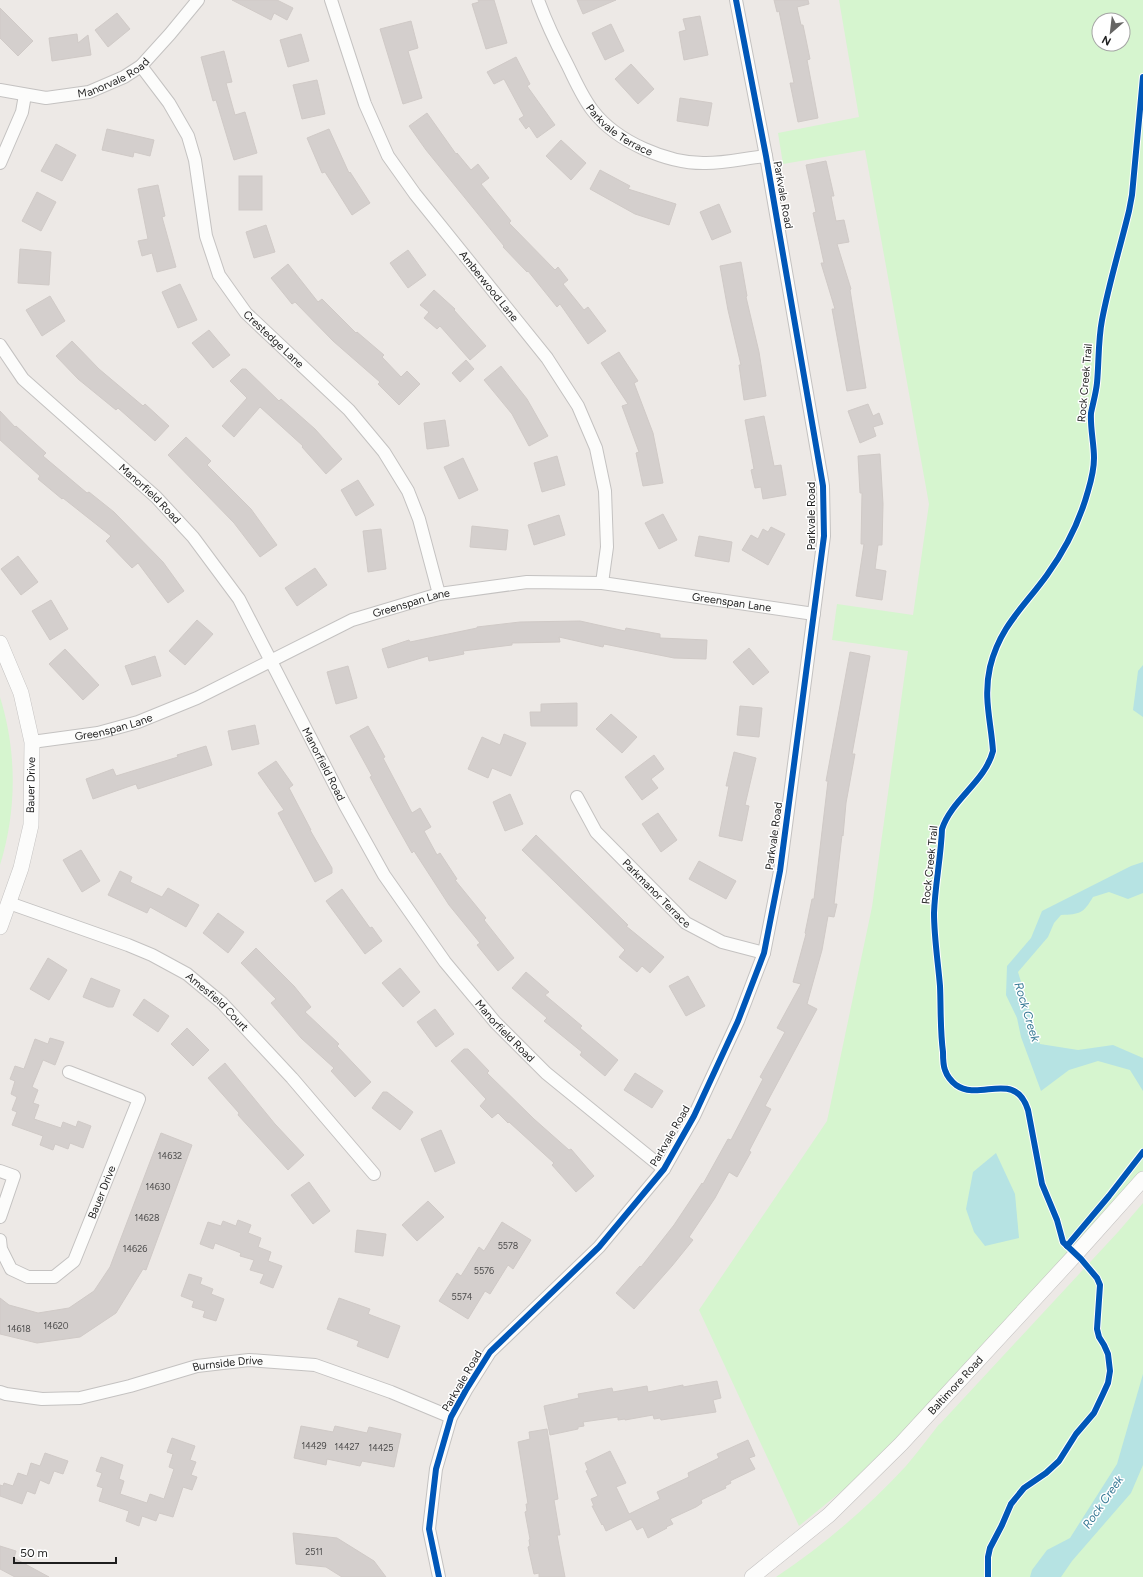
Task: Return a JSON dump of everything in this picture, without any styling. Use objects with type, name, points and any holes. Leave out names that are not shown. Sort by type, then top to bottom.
[{"type":"street","name":"Manorvale Road","points":[[0,90],[46,98],[89,92],[124,77],[141,66],[198,0]]},
{"type":"street","name":"Amberwood Lane","points":[[331,0],[365,104],[388,156],[414,194],[547,358],[578,406],[596,448],[605,491],[607,547],[602,583]]},
{"type":"street","name":"Parkvale Terrace","points":[[538,0],[546,22],[579,89],[594,112],[613,131],[632,144],[662,157],[687,162],[706,163],[766,156]]},
{"type":"street","name":"Parkvale Road","points":[[439,1577],[429,1529],[436,1469],[451,1418],[466,1390],[490,1352],[600,1247],[664,1169],[694,1116],[738,1022],[764,953],[780,871],[824,536],[823,486],[766,156],[736,0]]},
{"type":"street","name":"Crestedge Lane","points":[[141,66],[169,103],[188,136],[195,160],[206,236],[219,275],[246,313],[349,410],[384,452],[408,491],[419,519],[439,594]]},
{"type":"street","points":[[0,164],[22,112],[25,95]]},
{"type":"street","name":"Manorfield Road","points":[[0,345],[23,379],[156,497],[193,537],[239,599],[345,805],[384,875],[445,962],[495,1022],[546,1073],[664,1169]]},
{"type":"street","name":"Greenspan Lane","points":[[32,742],[98,733],[138,722],[197,698],[352,620],[439,594],[527,582],[602,583],[814,614]]},
{"type":"street","name":"Bauer Drive","points":[[0,643],[21,693],[32,742],[31,825],[22,868],[0,927]]},
{"type":"street","name":"Parkmanor Terrace","points":[[577,797],[596,832],[686,923],[722,942],[764,953]]},
{"type":"street","name":"Amesfield Court","points":[[9,903],[128,945],[152,955],[187,974],[222,1003],[292,1078],[374,1174]]},
{"type":"street","name":"Bauer Drive","points":[[0,1240],[2,1249],[11,1269],[28,1277],[54,1277],[74,1261],[77,1254],[139,1099],[69,1072]]},
{"type":"street","points":[[0,1170],[14,1176],[0,1217]]},
{"type":"street","name":"Baltimore Road","points":[[752,1577],[829,1514],[901,1444],[1143,1179]]},
{"type":"street","name":"Burnside Drive","points":[[0,1392],[42,1399],[80,1398],[130,1386],[197,1366],[249,1360],[315,1366],[391,1392],[451,1418]]},
{"type":"green space","points":[[839,0],[1143,0],[1143,1177],[931,1407],[854,1481],[799,1526],[699,1310],[827,1121],[872,907],[908,651],[832,640],[837,604],[913,615],[929,504],[865,150],[783,164],[778,133],[859,117]]},
{"type":"green space","points":[[0,697],[10,739],[13,781],[10,823],[0,865]]},
{"type":"green space","points":[[1143,1203],[1143,1577],[776,1577],[828,1539],[891,1482],[906,1466],[940,1423],[939,1425],[1118,1232]]},
{"type":"water","points":[[1143,665],[1143,717],[1133,710],[1138,671]]},
{"type":"water","name":"Rock Creek","points":[[1143,862],[1143,893],[1128,899],[1109,892],[1093,897],[1086,907],[1080,912],[1061,915],[1054,923],[1048,937],[1018,972],[1040,1044],[1078,1050],[1113,1045],[1143,1058],[1143,1091],[1130,1070],[1098,1061],[1069,1070],[1041,1091],[1021,1037],[1017,1018],[1006,995],[1007,966],[1031,938],[1042,911],[1131,866]]},
{"type":"water","points":[[996,1153],[1015,1194],[1019,1238],[985,1246],[974,1232],[966,1209],[973,1172]]},
{"type":"water","name":"Rock Creek","points":[[1143,1374],[1143,1465],[1131,1493],[1072,1561],[1061,1577],[1030,1577],[1032,1570],[1047,1550],[1070,1538],[1117,1464]]},
{"type":"building","points":[[232,0],[277,0],[293,8],[287,20],[274,13],[271,20]]},
{"type":"building","points":[[478,0],[494,0],[507,43],[486,49],[472,4],[479,2]]},
{"type":"building","points":[[577,0],[616,0],[583,14]]},
{"type":"building","points":[[774,0],[808,0],[809,4],[797,7],[801,25],[803,25],[810,59],[807,60],[818,118],[798,122],[790,83],[794,83],[779,11],[777,12]]},
{"type":"building","points":[[0,8],[33,41],[18,56],[0,38]]},
{"type":"building","points":[[117,13],[130,29],[108,47],[95,30]]},
{"type":"building","points":[[700,16],[708,55],[684,60],[679,32],[686,30],[683,19]]},
{"type":"building","points":[[411,21],[418,48],[408,51],[422,98],[403,104],[380,29]]},
{"type":"building","points":[[611,24],[624,51],[605,60],[592,33]]},
{"type":"building","points":[[77,34],[78,43],[88,35],[91,55],[52,61],[49,38]]},
{"type":"building","points":[[301,34],[309,61],[288,67],[280,40]]},
{"type":"building","points":[[224,51],[232,82],[226,83],[235,115],[245,112],[257,153],[234,160],[216,100],[213,101],[201,57]]},
{"type":"building","points":[[516,57],[530,84],[527,86],[555,125],[537,138],[529,126],[526,129],[519,119],[524,116],[504,79],[494,84],[487,72]]},
{"type":"building","points":[[631,64],[654,89],[638,104],[615,79]]},
{"type":"building","points":[[317,80],[325,114],[302,119],[293,85]]},
{"type":"building","points":[[680,98],[712,103],[708,126],[677,121]]},
{"type":"building","points":[[427,113],[456,154],[457,153],[471,170],[478,164],[489,178],[481,184],[511,221],[509,223],[555,270],[558,267],[568,280],[563,284],[584,310],[588,307],[606,331],[588,344],[560,304],[557,307],[528,271],[527,272],[503,247],[504,246],[426,150],[409,126]]},
{"type":"building","points":[[107,129],[154,140],[150,156],[134,152],[133,157],[102,150]]},
{"type":"building","points":[[329,129],[349,173],[350,172],[370,203],[352,215],[325,172],[322,173],[307,138]]},
{"type":"building","points":[[561,140],[586,163],[571,180],[546,156]]},
{"type":"building","points":[[56,144],[76,155],[62,181],[41,171]]},
{"type":"building","points":[[826,161],[834,196],[831,196],[836,221],[844,220],[849,242],[837,244],[851,289],[866,388],[847,391],[832,309],[835,309],[821,263],[824,263],[813,213],[816,212],[806,165]]},
{"type":"building","points":[[600,170],[630,186],[628,189],[676,204],[669,225],[635,214],[590,189]]},
{"type":"building","points":[[239,176],[262,176],[262,210],[239,210]]},
{"type":"building","points":[[158,185],[165,216],[162,217],[176,267],[157,272],[152,253],[142,256],[138,241],[148,239],[138,189]]},
{"type":"building","points":[[37,192],[56,202],[41,231],[22,221]]},
{"type":"building","points":[[719,204],[731,232],[712,240],[700,212]]},
{"type":"building","points":[[266,225],[275,252],[254,258],[246,232]]},
{"type":"building","points":[[20,249],[51,252],[49,285],[18,283]]},
{"type":"building","points":[[408,250],[426,275],[408,288],[390,263]]},
{"type":"building","points":[[741,262],[746,297],[759,352],[766,396],[744,400],[739,365],[741,365],[728,310],[720,266]]},
{"type":"building","points":[[288,264],[318,302],[322,299],[356,333],[357,332],[384,355],[382,357],[401,377],[407,371],[420,384],[399,405],[378,384],[380,382],[333,341],[295,302],[292,304],[271,278]]},
{"type":"building","points":[[180,284],[197,320],[178,328],[162,292]]},
{"type":"building","points":[[434,290],[455,309],[454,310],[486,346],[470,360],[440,326],[437,329],[424,318],[429,312],[420,305]]},
{"type":"building","points":[[50,296],[65,321],[42,336],[26,310]]},
{"type":"building","points":[[209,330],[230,355],[213,368],[192,343]]},
{"type":"building","points":[[72,341],[99,369],[143,406],[145,404],[169,426],[155,441],[118,408],[116,410],[78,379],[56,356]]},
{"type":"building","points":[[619,352],[638,381],[634,383],[653,433],[663,483],[643,486],[636,453],[639,452],[622,406],[628,404],[601,363]]},
{"type":"building","points":[[466,360],[474,369],[460,382],[452,373]]},
{"type":"building","points":[[501,366],[527,399],[548,436],[529,446],[512,414],[484,380]]},
{"type":"building","points":[[242,369],[246,369],[279,401],[281,399],[315,429],[342,459],[326,474],[302,447],[303,446],[260,407],[234,437],[222,426],[247,398],[230,381]]},
{"type":"building","points":[[868,404],[873,416],[879,413],[883,424],[873,427],[876,436],[860,443],[848,411]]},
{"type":"building","points":[[0,411],[15,427],[16,426],[46,453],[43,456],[87,493],[89,492],[114,512],[163,562],[184,591],[168,603],[138,563],[132,568],[106,541],[111,536],[38,479],[40,476],[0,440]]},
{"type":"building","points":[[764,416],[774,466],[781,465],[786,495],[763,499],[761,487],[755,488],[751,470],[754,469],[745,420]]},
{"type":"building","points":[[445,420],[449,446],[427,449],[424,423]]},
{"type":"building","points":[[186,437],[211,461],[207,465],[251,509],[277,545],[260,557],[234,523],[168,455]]},
{"type":"building","points":[[880,454],[883,504],[882,545],[878,545],[875,569],[886,571],[882,600],[856,596],[864,544],[861,544],[862,493],[860,493],[858,456]]},
{"type":"building","points":[[557,456],[565,485],[542,492],[534,463]]},
{"type":"building","points":[[463,458],[478,490],[459,499],[444,467]]},
{"type":"building","points":[[358,480],[374,505],[356,516],[341,490]]},
{"type":"building","points":[[663,514],[677,540],[659,549],[645,523]]},
{"type":"building","points":[[559,515],[565,535],[534,545],[528,525]]},
{"type":"building","points":[[472,526],[508,530],[506,550],[470,547]]},
{"type":"building","points":[[771,527],[785,534],[768,565],[742,550],[751,535],[758,539],[763,529],[768,532]]},
{"type":"building","points":[[381,529],[386,569],[368,572],[363,531]]},
{"type":"building","points":[[699,536],[732,542],[729,562],[695,556]]},
{"type":"building","points":[[18,556],[38,582],[21,595],[1,569]]},
{"type":"building","points":[[315,568],[327,585],[297,606],[285,588]]},
{"type":"building","points":[[51,600],[68,629],[50,640],[32,611]]},
{"type":"building","points":[[197,620],[213,634],[185,665],[169,651]]},
{"type":"building","points":[[580,621],[625,631],[626,628],[660,634],[660,638],[707,640],[706,659],[674,658],[604,644],[603,647],[559,637],[560,642],[512,643],[512,645],[463,651],[464,654],[429,661],[428,656],[388,668],[382,649],[409,640],[410,642],[477,627],[520,622]]},
{"type":"building","points":[[749,648],[769,672],[753,685],[733,662]]},
{"type":"building","points":[[65,649],[99,685],[83,700],[49,664]]},
{"type":"building","points":[[850,652],[870,656],[852,754],[855,754],[846,803],[834,904],[837,904],[834,917],[828,916],[822,950],[807,1004],[817,1009],[765,1106],[771,1109],[749,1151],[751,1152],[737,1177],[729,1172],[715,1198],[689,1237],[693,1240],[634,1309],[616,1293],[640,1266],[641,1267],[674,1225],[702,1183],[703,1184],[728,1139],[731,1140],[763,1079],[760,1077],[785,1032],[777,1028],[801,984],[793,982],[806,934],[812,899],[814,899],[828,781],[826,781]]},
{"type":"building","points":[[155,656],[161,676],[132,685],[125,666]]},
{"type":"building","points":[[348,666],[357,698],[336,704],[327,672]]},
{"type":"building","points":[[577,703],[577,726],[531,726],[530,712],[541,712],[541,704]]},
{"type":"building","points":[[740,706],[762,708],[759,737],[737,735]]},
{"type":"building","points":[[611,714],[637,737],[622,753],[596,729]]},
{"type":"building","points":[[255,725],[259,744],[232,750],[228,731]]},
{"type":"building","points":[[368,726],[412,813],[420,808],[431,827],[424,831],[437,855],[440,853],[457,879],[455,880],[486,918],[484,920],[514,958],[498,971],[477,945],[480,943],[449,905],[414,851],[412,853],[370,777],[372,776],[350,736]]},
{"type":"building","points":[[504,734],[526,743],[511,776],[492,768],[488,778],[468,769],[482,737],[500,745]]},
{"type":"building","points":[[206,746],[212,765],[138,789],[136,784],[93,799],[86,779],[113,769],[116,776],[178,757],[177,755]]},
{"type":"building","points":[[734,752],[756,758],[745,805],[749,806],[742,841],[719,836],[729,786],[726,786]]},
{"type":"building","points":[[654,755],[664,769],[651,779],[658,788],[642,800],[625,777]]},
{"type":"building","points":[[276,761],[293,785],[289,788],[310,830],[332,868],[332,873],[315,882],[278,813],[284,810],[258,773]]},
{"type":"building","points":[[510,794],[523,824],[505,831],[493,802]]},
{"type":"building","points":[[658,813],[677,840],[661,852],[642,824]]},
{"type":"building","points":[[536,835],[628,925],[626,926],[664,957],[650,973],[642,966],[637,972],[619,957],[625,950],[522,850]]},
{"type":"building","points":[[81,850],[100,881],[82,892],[63,860]]},
{"type":"building","points":[[699,861],[736,881],[726,899],[689,879]]},
{"type":"building","points":[[120,871],[132,877],[130,882],[162,897],[168,888],[199,905],[186,927],[150,907],[147,913],[108,895]]},
{"type":"building","points":[[342,889],[370,928],[372,927],[382,941],[365,954],[326,901]]},
{"type":"building","points":[[218,913],[244,932],[228,953],[203,933]]},
{"type":"building","points":[[256,948],[294,986],[311,1007],[305,1012],[339,1044],[337,1046],[371,1082],[355,1097],[331,1071],[334,1068],[301,1038],[271,1003],[276,999],[241,963]]},
{"type":"building","points":[[48,958],[67,970],[49,1000],[30,989]]},
{"type":"building","points":[[400,968],[420,992],[403,1007],[382,983]]},
{"type":"building","points":[[526,972],[549,992],[545,995],[582,1026],[580,1028],[618,1060],[605,1076],[580,1055],[582,1052],[544,1021],[547,1018],[512,988]]},
{"type":"building","points":[[688,976],[705,1006],[686,1016],[669,986]]},
{"type":"building","points":[[91,978],[120,990],[113,1007],[108,1007],[83,997]]},
{"type":"building","points":[[144,999],[169,1016],[158,1032],[133,1015]]},
{"type":"building","points":[[435,1009],[454,1034],[436,1047],[417,1022]]},
{"type":"building","points":[[187,1028],[209,1050],[193,1066],[171,1044]]},
{"type":"building","points":[[50,1038],[64,1042],[55,1065],[43,1060],[32,1087],[38,1090],[33,1103],[39,1105],[34,1119],[61,1128],[63,1122],[76,1127],[78,1121],[91,1126],[83,1148],[70,1143],[68,1149],[55,1144],[53,1150],[40,1145],[43,1136],[12,1125],[17,1112],[12,1110],[17,1097],[11,1094],[15,1081],[10,1079],[15,1066],[24,1069],[35,1039],[48,1044]]},
{"type":"building","points":[[464,1049],[468,1049],[489,1071],[487,1073],[534,1119],[569,1150],[571,1149],[594,1176],[576,1192],[552,1165],[554,1163],[509,1122],[508,1123],[498,1113],[492,1118],[480,1106],[486,1099],[451,1061]]},
{"type":"building","points":[[225,1063],[275,1124],[304,1155],[288,1170],[238,1115],[239,1113],[208,1078]]},
{"type":"building","points":[[635,1073],[663,1091],[652,1108],[624,1090]]},
{"type":"building","points":[[383,1092],[387,1092],[413,1112],[400,1130],[372,1108]]},
{"type":"building","points":[[441,1130],[455,1163],[435,1172],[421,1139]]},
{"type":"building","points":[[161,1133],[192,1145],[146,1270],[143,1269],[116,1313],[80,1337],[37,1343],[0,1334],[0,1298],[9,1305],[38,1313],[69,1308],[94,1291],[110,1267]]},
{"type":"building","points":[[309,1182],[330,1211],[313,1224],[291,1195]]},
{"type":"building","points":[[428,1201],[444,1217],[417,1241],[402,1225]]},
{"type":"building","points":[[238,1220],[251,1225],[248,1233],[261,1238],[258,1247],[271,1252],[268,1261],[282,1266],[273,1288],[260,1283],[264,1274],[250,1270],[254,1260],[240,1256],[241,1253],[215,1243],[213,1249],[200,1244],[208,1222],[221,1226],[223,1221],[236,1226]]},
{"type":"building","points":[[502,1222],[531,1240],[513,1269],[508,1265],[490,1294],[485,1291],[468,1319],[439,1301],[457,1273],[461,1276],[479,1247],[484,1251]]},
{"type":"building","points":[[357,1230],[386,1234],[383,1256],[355,1252]]},
{"type":"building","points":[[189,1274],[202,1278],[200,1284],[213,1289],[211,1294],[224,1299],[216,1321],[203,1317],[205,1311],[192,1307],[194,1301],[181,1296]]},
{"type":"building","points":[[339,1298],[370,1309],[368,1314],[400,1326],[388,1358],[357,1346],[359,1341],[327,1329]]},
{"type":"building","points":[[717,1381],[721,1398],[713,1400],[716,1412],[661,1420],[660,1418],[654,1419],[653,1415],[625,1420],[618,1420],[618,1417],[583,1422],[584,1426],[578,1427],[578,1429],[550,1435],[544,1406],[579,1398],[578,1394],[612,1388],[613,1392],[647,1386],[648,1392],[683,1385],[683,1387]]},
{"type":"building","points":[[301,1426],[333,1432],[335,1426],[367,1433],[369,1427],[401,1434],[394,1467],[362,1461],[360,1466],[327,1459],[326,1465],[294,1458]]},
{"type":"building","points":[[547,1429],[558,1499],[554,1500],[560,1535],[557,1535],[565,1577],[539,1577],[539,1573],[534,1574],[528,1547],[530,1546],[530,1539],[525,1512],[527,1511],[526,1504],[528,1504],[518,1442],[530,1439],[529,1432]]},
{"type":"building","points":[[172,1438],[195,1446],[190,1460],[196,1462],[191,1475],[197,1477],[192,1490],[183,1487],[173,1517],[159,1513],[156,1521],[142,1516],[139,1526],[126,1521],[129,1511],[99,1501],[103,1488],[97,1486],[102,1473],[96,1471],[101,1457],[123,1465],[119,1479],[124,1481],[120,1494],[147,1503],[150,1494],[164,1499],[174,1469],[169,1467],[173,1454],[167,1452]]},
{"type":"building","points":[[748,1440],[755,1456],[749,1458],[755,1469],[730,1481],[731,1483],[725,1486],[726,1488],[701,1500],[702,1503],[696,1507],[670,1519],[673,1524],[648,1538],[643,1527],[637,1530],[631,1519],[606,1531],[592,1506],[594,1506],[591,1499],[598,1496],[586,1471],[588,1470],[585,1463],[610,1451],[626,1483],[616,1487],[629,1514],[660,1499],[657,1492],[689,1477],[688,1473],[719,1458],[717,1454]]},
{"type":"building","points":[[45,1453],[68,1461],[63,1474],[54,1471],[49,1484],[40,1480],[35,1494],[27,1491],[22,1504],[0,1496],[0,1485],[3,1486],[4,1483],[13,1486],[18,1473],[27,1476],[31,1463],[40,1466]]},
{"type":"building","points":[[293,1533],[337,1538],[374,1561],[386,1577],[342,1577],[326,1567],[296,1564]]},
{"type":"building","points":[[0,1546],[16,1551],[14,1558],[49,1577],[15,1577],[0,1569]]},
{"type":"cycle path","points":[[439,1577],[429,1529],[436,1469],[451,1417],[490,1352],[599,1247],[664,1169],[694,1116],[738,1021],[764,953],[780,871],[824,536],[823,486],[766,156],[736,0]]},
{"type":"cycle path","name":"Rock Creek Trail","points":[[988,1577],[988,1557],[990,1548],[1011,1504],[1024,1488],[1046,1473],[1059,1461],[1076,1434],[1094,1413],[1108,1383],[1110,1371],[1108,1354],[1099,1337],[1097,1329],[1100,1285],[1097,1278],[1081,1259],[1063,1242],[1057,1220],[1042,1184],[1028,1110],[1022,1098],[1015,1091],[1006,1089],[965,1089],[952,1082],[944,1068],[941,1036],[940,986],[935,940],[934,913],[942,829],[947,818],[960,799],[983,772],[993,751],[987,689],[990,667],[994,653],[1006,628],[1047,575],[1060,555],[1076,524],[1085,502],[1093,471],[1094,458],[1091,413],[1097,383],[1101,328],[1132,195],[1143,77]]},
{"type":"cycle path","points":[[1067,1246],[1109,1196],[1143,1152]]}]
